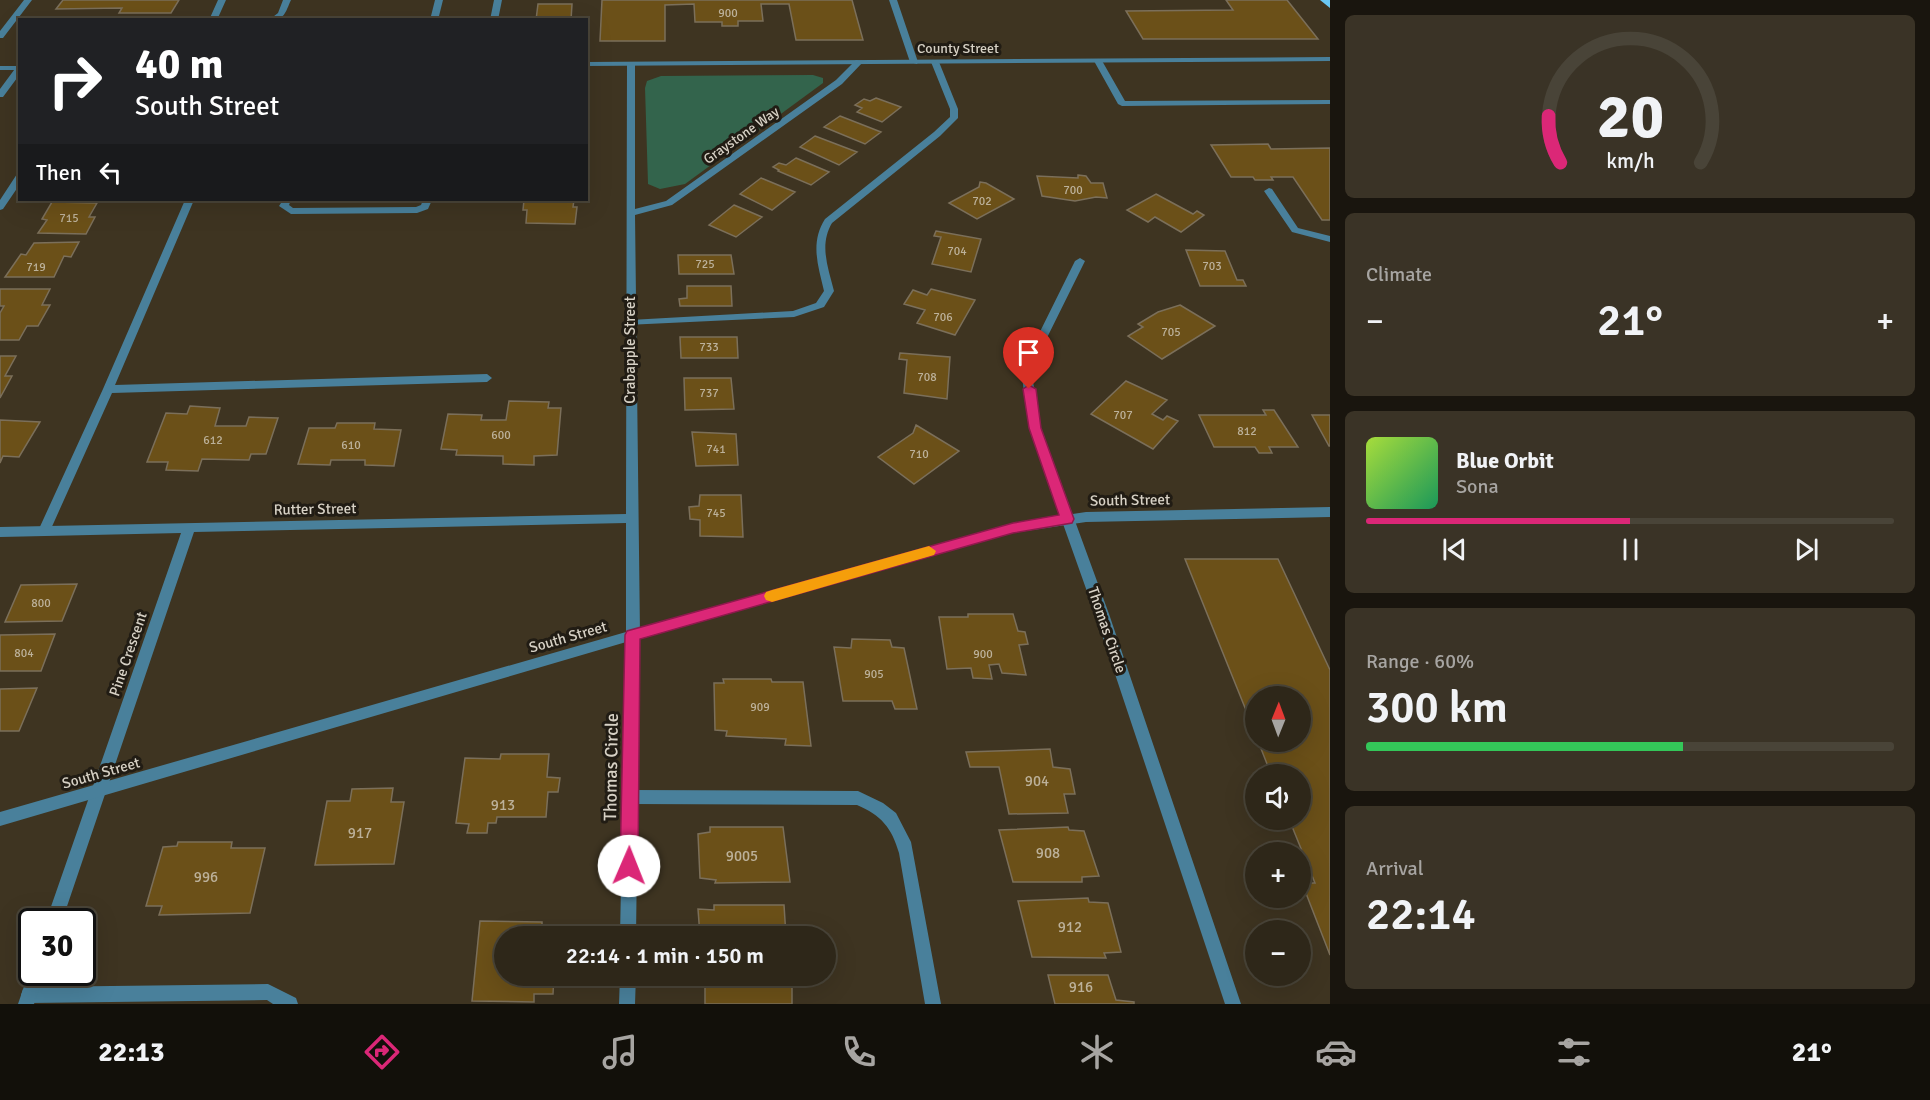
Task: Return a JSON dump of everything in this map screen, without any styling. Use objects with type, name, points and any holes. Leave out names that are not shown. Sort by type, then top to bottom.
[{"type":"main road","points":[[1325,0],[1330,5]]},
{"type":"street","points":[[0,36],[28,0]]},
{"type":"street","points":[[214,18],[222,0]]},
{"type":"street","points":[[275,18],[281,14],[287,0]]},
{"type":"street","points":[[434,18],[439,0]]},
{"type":"street","points":[[494,18],[498,0]]},
{"type":"street","points":[[893,0],[914,62]]},
{"type":"street","name":"County Street","points":[[588,64],[1330,58]]},
{"type":"street","points":[[1098,61],[1122,104],[1330,102]]},
{"type":"street","name":"Graystone Way","points":[[630,213],[669,203],[839,82],[859,62]]},
{"type":"street","points":[[630,322],[794,314],[820,305],[829,291],[819,244],[820,232],[828,221],[954,118],[954,109],[935,62]]},
{"type":"street","name":"Crabapple Street","points":[[631,64],[630,322],[633,635]]},
{"type":"street","points":[[0,68],[18,68]]},
{"type":"street","points":[[0,95],[18,71]]},
{"type":"street","points":[[0,207],[18,179]]},
{"type":"street","points":[[1269,191],[1295,230],[1330,239]]},
{"type":"street","points":[[44,531],[189,201]]},
{"type":"street","points":[[286,201],[284,206],[291,211],[417,210],[425,207],[428,201]]},
{"type":"street","name":"Thomas Circle","points":[[1080,261],[1026,370],[1035,428],[1102,614],[1233,1004]]},
{"type":"street","points":[[108,389],[487,378]]},
{"type":"street","name":"South Street","points":[[0,819],[633,635],[1013,528],[1067,519],[1330,512]]},
{"type":"street","name":"Rutter Street","points":[[0,532],[631,518]]},
{"type":"street","name":"Pine Crescent","points":[[99,790],[189,528]]},
{"type":"street","name":"Thomas Circle","points":[[628,926],[633,635]]},
{"type":"street","points":[[58,908],[99,790]]},
{"type":"street","points":[[630,797],[858,798],[881,808],[901,830],[933,1004]]},
{"type":"street","points":[[627,1004],[628,986]]},
{"type":"street","points":[[27,999],[268,992],[290,1004]]},
{"type":"green space","points":[[813,75],[823,78],[823,83],[685,184],[660,189],[648,184],[645,88],[647,81],[661,76]]},
{"type":"building","points":[[63,0],[179,0],[171,13],[119,13],[122,8],[56,9]]},
{"type":"building","points":[[602,0],[852,0],[863,40],[796,40],[789,4],[761,4],[763,21],[738,21],[738,26],[722,26],[722,22],[695,22],[694,4],[665,5],[665,41],[600,41]]},
{"type":"building","points":[[1226,0],[1287,0],[1318,39],[1143,39],[1126,11],[1233,10]]},
{"type":"building","points":[[538,4],[572,4],[571,18],[536,18]]},
{"type":"building","points":[[876,98],[901,107],[882,122],[857,112],[862,108],[855,105],[864,99],[870,101]]},
{"type":"building","points":[[840,116],[881,132],[865,144],[824,127]]},
{"type":"building","points":[[815,136],[857,152],[839,165],[800,147]]},
{"type":"building","points":[[1268,144],[1271,149],[1330,148],[1330,220],[1322,220],[1293,177],[1255,180],[1253,177],[1231,177],[1211,145]]},
{"type":"building","points":[[796,158],[829,172],[811,185],[773,167],[779,163],[786,165]]},
{"type":"building","points":[[1078,175],[1086,176],[1091,183],[1103,183],[1107,198],[1096,197],[1075,201],[1042,196],[1037,176],[1078,178]]},
{"type":"building","points":[[761,178],[795,192],[772,210],[740,194]]},
{"type":"building","points":[[980,182],[1014,199],[977,219],[949,203],[979,187]]},
{"type":"building","points":[[1156,194],[1193,214],[1197,211],[1204,215],[1181,232],[1155,217],[1148,222],[1127,210]]},
{"type":"building","points":[[524,201],[574,201],[573,207],[577,207],[575,224],[526,223],[527,210],[523,210]]},
{"type":"building","points":[[52,202],[97,203],[89,217],[95,217],[86,234],[38,233],[47,220],[42,219]]},
{"type":"building","points":[[734,205],[762,217],[736,237],[709,225]]},
{"type":"building","points":[[936,231],[981,239],[971,272],[932,264],[941,237],[934,236]]},
{"type":"building","points":[[79,242],[71,257],[64,256],[54,277],[5,277],[21,254],[26,255],[34,243]]},
{"type":"building","points":[[1186,250],[1225,251],[1237,280],[1243,280],[1246,286],[1200,286]]},
{"type":"building","points":[[678,255],[731,255],[734,274],[679,274]]},
{"type":"building","points":[[687,286],[731,286],[732,306],[680,306],[679,299],[687,298]]},
{"type":"building","points":[[0,289],[50,289],[42,305],[50,305],[38,326],[27,326],[19,340],[0,340],[0,313],[4,306],[0,306]]},
{"type":"building","points":[[931,289],[975,300],[955,335],[917,323],[925,310],[904,304],[913,290],[927,295]]},
{"type":"building","points":[[1180,305],[1215,326],[1162,359],[1128,336],[1143,327],[1138,324],[1158,312]]},
{"type":"building","points":[[680,337],[737,337],[738,358],[681,358]]},
{"type":"building","points":[[900,353],[950,357],[947,399],[904,393],[907,360],[899,359]]},
{"type":"building","points":[[0,356],[16,356],[5,376],[12,376],[0,398]]},
{"type":"building","points":[[684,378],[731,378],[734,409],[685,410]]},
{"type":"building","points":[[1126,381],[1167,400],[1152,414],[1163,420],[1167,416],[1178,421],[1153,449],[1091,414]]},
{"type":"building","points":[[509,401],[549,402],[548,408],[561,408],[557,455],[534,456],[534,465],[503,464],[503,456],[456,455],[457,450],[441,449],[448,414],[482,415],[481,420],[506,420]]},
{"type":"building","points":[[190,406],[220,408],[215,426],[246,426],[249,417],[278,418],[266,454],[251,454],[249,460],[202,459],[198,471],[166,470],[168,462],[147,462],[166,413],[187,414]]},
{"type":"building","points":[[1263,410],[1274,410],[1298,447],[1269,447],[1272,453],[1259,453],[1255,447],[1214,447],[1199,415],[1266,415]]},
{"type":"building","points":[[1312,415],[1330,415],[1330,446],[1329,446]]},
{"type":"building","points":[[0,420],[40,422],[19,457],[3,456],[0,463]]},
{"type":"building","points":[[337,423],[375,423],[374,429],[401,430],[394,466],[365,465],[365,460],[331,460],[330,465],[298,464],[309,428],[335,428]]},
{"type":"building","points":[[916,425],[959,451],[914,484],[878,457],[913,433]]},
{"type":"building","points":[[692,432],[736,434],[738,465],[696,466]]},
{"type":"building","points":[[700,495],[741,495],[743,537],[700,536],[700,520],[690,519],[689,507],[699,506]]},
{"type":"building","points":[[1185,559],[1278,559],[1330,670],[1330,955],[1311,906],[1311,883],[1315,883],[1311,873],[1311,842],[1298,842],[1293,830],[1311,830],[1311,764],[1267,764],[1262,752],[1311,752],[1311,686],[1245,686],[1245,708]]},
{"type":"building","points":[[77,584],[62,621],[5,622],[21,585]]},
{"type":"building","points":[[968,614],[1013,614],[1018,631],[1025,632],[1028,644],[1019,645],[1026,675],[1002,673],[999,664],[989,665],[992,679],[973,678],[971,668],[947,669],[939,617],[968,617]]},
{"type":"building","points":[[55,634],[41,671],[0,671],[0,635]]},
{"type":"building","points":[[852,639],[890,640],[892,647],[904,648],[917,709],[895,709],[892,701],[843,701],[834,647],[851,648]]},
{"type":"building","points":[[723,679],[803,682],[811,746],[785,745],[786,739],[726,736],[727,731],[715,730],[714,683],[724,683]]},
{"type":"building","points":[[37,688],[19,731],[0,731],[0,689]]},
{"type":"building","points":[[1050,749],[1053,767],[1070,769],[1075,794],[1064,794],[1068,813],[1009,814],[999,767],[970,767],[966,752]]},
{"type":"building","points":[[501,754],[549,754],[547,777],[560,778],[558,792],[548,792],[546,817],[497,817],[496,823],[488,823],[487,833],[467,833],[469,824],[456,823],[465,758],[500,759]]},
{"type":"building","points":[[393,788],[391,802],[404,802],[394,864],[315,865],[327,801],[350,801],[352,789]]},
{"type":"building","points":[[710,827],[783,827],[790,882],[715,883],[716,880],[700,878],[698,834],[710,832]]},
{"type":"building","points":[[1068,827],[1069,830],[1084,831],[1099,876],[1082,877],[1082,882],[1013,882],[999,830]]},
{"type":"building","points":[[178,842],[232,842],[231,848],[265,848],[250,913],[159,915],[162,906],[146,906],[163,847],[177,846]]},
{"type":"building","points":[[1088,898],[1089,902],[1108,903],[1121,952],[1104,953],[1106,958],[1032,957],[1018,901]]},
{"type":"building","points":[[714,905],[784,905],[785,926],[699,926],[698,909],[714,910]]},
{"type":"building","points":[[480,921],[542,922],[542,926],[494,926],[494,986],[553,986],[553,994],[534,994],[534,1002],[472,1001]]},
{"type":"building","points":[[1048,975],[1108,975],[1116,1000],[1134,1002],[1134,1004],[1055,1004]]},
{"type":"building","points":[[705,986],[792,986],[792,1004],[705,1004]]},
{"type":"slow traffic","points":[[772,596],[929,551]]},
{"type":"route","points":[[629,866],[633,635],[1013,528],[1067,519],[1035,428],[1029,389]]}]
